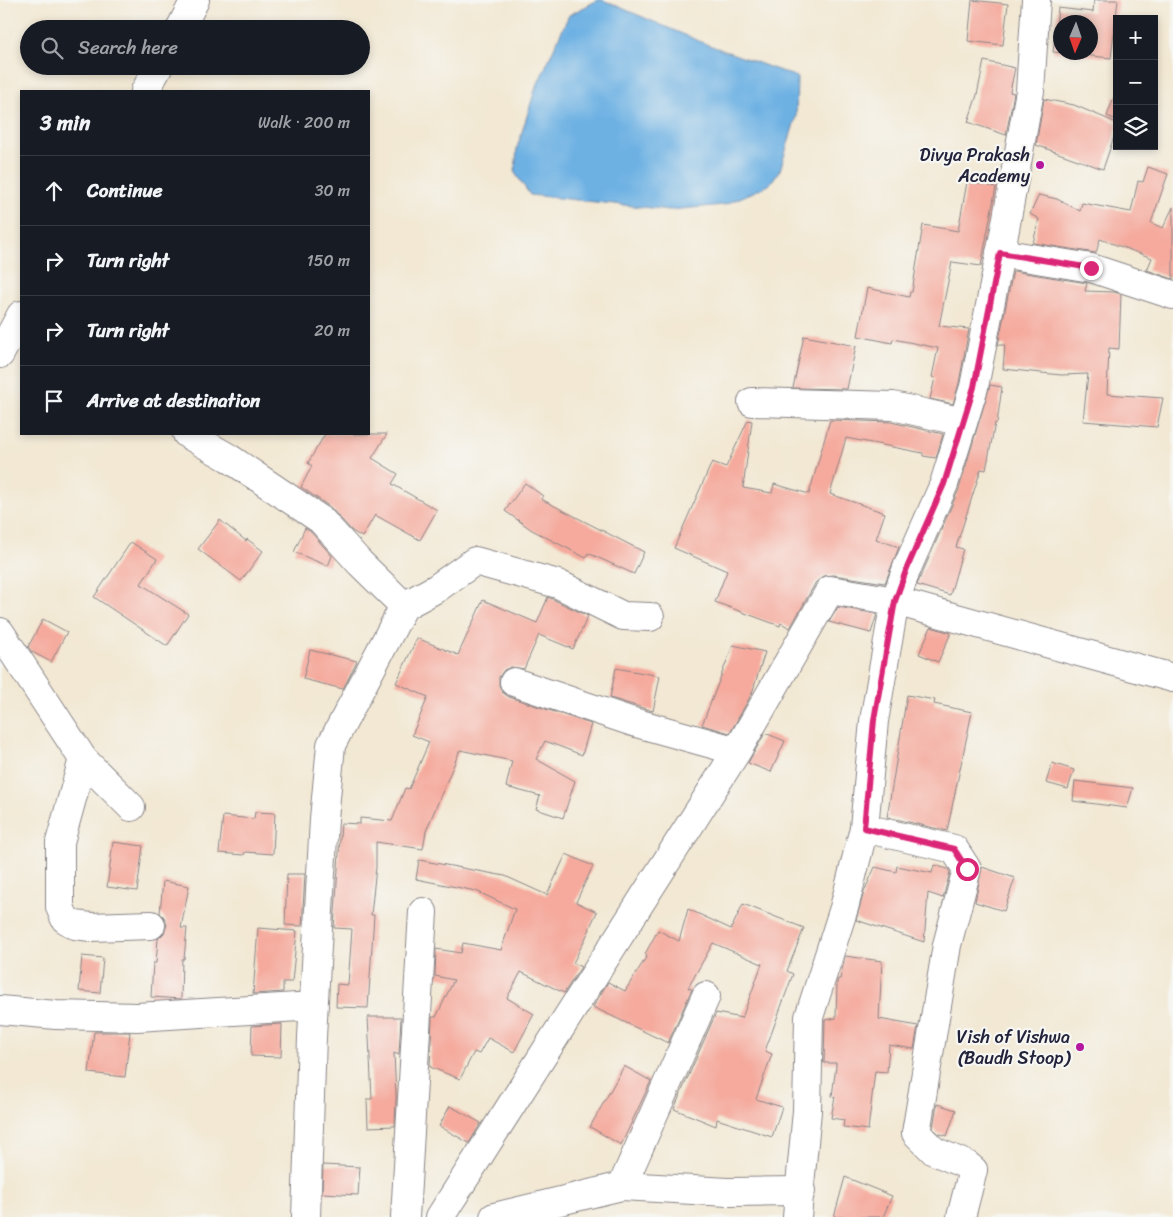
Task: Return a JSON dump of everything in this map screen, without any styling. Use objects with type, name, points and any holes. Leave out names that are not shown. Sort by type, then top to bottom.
[{"type":"street","points":[[185,20],[195,0]]},
{"type":"street","points":[[494,1217],[622,1186],[728,1192],[799,1204],[808,1111],[809,1017],[844,908],[864,828],[874,720],[895,601],[907,568],[944,484],[974,387],[1030,91],[1036,0]]},
{"type":"street","points":[[146,90],[154,75]]},
{"type":"street","points":[[1000,253],[1091,268],[1173,295]]},
{"type":"street","points":[[0,354],[20,317]]},
{"type":"street","points":[[752,402],[893,406],[963,422]]},
{"type":"street","points":[[189,435],[229,458],[321,520],[360,563],[404,606]]},
{"type":"street","points":[[306,1217],[314,1006],[324,819],[331,745],[404,606],[437,588],[475,561],[558,584],[623,616],[650,617]]},
{"type":"street","points":[[440,1217],[737,751],[830,590],[895,601],[1173,678]]},
{"type":"street","points":[[0,632],[83,759],[131,807]]},
{"type":"street","points":[[514,682],[633,722],[737,751]]},
{"type":"street","points":[[83,759],[60,842],[60,907],[65,919],[75,925],[91,927],[151,925]]},
{"type":"street","points":[[864,828],[954,849],[967,869],[947,945],[916,1133],[934,1151],[967,1165],[973,1170],[961,1217]]},
{"type":"street","points":[[405,1217],[422,912]]},
{"type":"street","points":[[622,1186],[706,996]]},
{"type":"street","points":[[0,1010],[56,1015],[137,1018],[314,1006]]},
{"type":"water","points":[[598,0],[603,0],[706,44],[797,77],[796,117],[780,170],[769,185],[724,205],[670,210],[530,195],[515,173],[517,148],[535,90],[569,15]]},
{"type":"building","points":[[972,0],[1008,4],[1003,45],[968,41]]},
{"type":"building","points":[[1094,0],[1118,0],[1116,15],[1113,15],[1111,58],[1098,57],[1098,15],[1057,15],[1058,8],[1093,12]]},
{"type":"building","points":[[984,61],[1015,68],[1010,92],[1014,93],[1006,135],[968,122],[977,95]]},
{"type":"building","points":[[1044,99],[1074,105],[1113,121],[1113,140],[1103,169],[1036,145]]},
{"type":"building","points":[[1113,100],[1113,118],[1107,116]]},
{"type":"building","points":[[1148,167],[1168,174],[1151,223],[1163,228],[1173,207],[1173,279],[1147,270],[1152,258],[1100,239],[1096,253],[1033,243],[1039,219],[1030,214],[1039,195],[1057,199],[1080,211],[1082,203],[1131,212],[1138,181],[1143,182]]},
{"type":"building","points":[[967,182],[996,187],[981,266],[952,262],[939,326],[969,329],[953,404],[930,399],[935,378],[932,377],[938,348],[893,339],[892,343],[858,336],[867,288],[909,297],[910,292],[912,292],[923,225],[958,231]]},
{"type":"building","points":[[1013,271],[1087,283],[1085,291],[1121,294],[1119,349],[1109,348],[1107,394],[1163,398],[1157,427],[1083,421],[1088,374],[1061,375],[1003,369],[1005,345],[998,345]]},
{"type":"building","points":[[804,336],[856,346],[847,389],[793,388]]},
{"type":"building","points":[[990,385],[1002,387],[997,423],[995,423],[986,470],[981,469],[956,547],[963,549],[950,595],[917,585],[959,489]]},
{"type":"building","points":[[748,420],[752,421],[743,488],[772,493],[774,484],[809,494],[830,420],[891,422],[943,434],[936,458],[923,456],[923,453],[846,438],[830,494],[885,513],[876,539],[899,547],[885,583],[833,575],[824,576],[816,582],[790,628],[781,623],[780,626],[715,602],[727,571],[674,548],[712,462],[726,467]]},
{"type":"building","points":[[387,434],[372,458],[398,474],[392,484],[437,510],[420,540],[375,515],[362,537],[352,531],[330,507],[301,487],[312,466],[308,463],[324,435]]},
{"type":"building","points":[[525,483],[543,496],[541,499],[644,552],[634,574],[588,553],[586,558],[532,530],[505,511]]},
{"type":"building","points":[[220,520],[246,541],[247,539],[263,551],[241,581],[198,549]]},
{"type":"building","points":[[305,528],[311,532],[332,556],[328,566],[294,552]]},
{"type":"building","points":[[131,542],[157,559],[141,584],[188,614],[167,646],[94,597]]},
{"type":"building","points":[[548,597],[588,616],[573,649],[539,635],[524,669],[511,667],[504,670],[499,677],[499,685],[502,692],[509,697],[591,724],[582,755],[545,741],[536,759],[575,781],[563,818],[536,809],[540,796],[506,787],[512,761],[460,750],[426,831],[423,849],[376,842],[376,867],[371,915],[374,915],[368,1008],[336,1007],[337,984],[348,985],[352,929],[334,928],[341,823],[360,824],[360,818],[392,821],[405,788],[409,789],[429,742],[412,735],[428,697],[396,683],[417,638],[458,655],[483,600],[537,623]]},
{"type":"building","points":[[838,607],[877,614],[871,633],[829,622]]},
{"type":"building","points":[[43,619],[67,632],[51,662],[32,652],[28,647]]},
{"type":"building","points":[[931,627],[951,633],[938,662],[919,654]]},
{"type":"building","points":[[733,645],[765,652],[752,693],[730,733],[702,725]]},
{"type":"building","points":[[310,650],[357,661],[343,689],[303,679]]},
{"type":"building","points":[[616,668],[660,676],[653,711],[610,698]]},
{"type":"building","points":[[907,695],[935,700],[934,704],[972,712],[947,831],[887,817]]},
{"type":"building","points":[[765,733],[785,741],[771,772],[748,763]]},
{"type":"building","points":[[1052,763],[1074,770],[1068,789],[1046,783]]},
{"type":"building","points":[[1075,781],[1133,788],[1127,808],[1073,801]]},
{"type":"building","points":[[255,812],[275,813],[273,854],[245,852],[244,855],[219,853],[223,816],[254,819]]},
{"type":"building","points":[[113,842],[143,846],[137,891],[107,887]]},
{"type":"building","points":[[566,854],[593,866],[576,902],[597,912],[573,963],[581,967],[564,993],[521,972],[507,998],[534,1014],[514,1052],[488,1038],[479,1054],[474,1052],[460,1079],[430,1067],[432,1017],[436,1017],[454,980],[435,976],[436,949],[461,953],[463,943],[501,950],[515,909],[476,891],[416,879],[419,860],[505,876],[547,895]]},
{"type":"building","points":[[934,865],[948,869],[950,872],[943,898],[928,893],[924,942],[856,920],[864,892],[875,867],[896,872],[897,866],[932,873]]},
{"type":"building","points":[[982,867],[1015,878],[1004,911],[975,902]]},
{"type":"building","points":[[287,874],[305,874],[302,926],[285,925]]},
{"type":"building","points":[[163,881],[189,886],[181,928],[187,928],[184,959],[182,959],[181,999],[151,997],[153,963],[156,963],[158,939],[164,933],[167,925],[160,913]]},
{"type":"building","points":[[743,904],[804,928],[787,971],[793,974],[765,1051],[772,1054],[756,1099],[782,1107],[772,1137],[717,1119],[716,1126],[674,1109],[716,1013],[742,1018],[762,964],[713,943],[688,988],[692,989],[668,1043],[593,1007],[608,982],[625,991],[647,956],[645,954],[658,930],[679,941],[688,909],[731,929]]},
{"type":"building","points":[[258,928],[297,931],[292,982],[283,982],[283,992],[253,994]]},
{"type":"building","points":[[82,956],[103,958],[100,993],[79,991]]},
{"type":"building","points":[[845,956],[882,961],[879,1019],[918,1026],[914,1049],[889,1045],[887,1072],[875,1071],[868,1130],[843,1127],[844,1120],[831,1118],[835,1097],[832,1096],[836,1063],[824,1063],[825,1020],[836,1018],[837,982],[840,979]]},
{"type":"building","points":[[368,1017],[401,1017],[399,1055],[394,1053],[395,1126],[368,1127],[367,1099],[372,1099]]},
{"type":"building","points":[[282,1024],[281,1057],[251,1056],[252,1026]]},
{"type":"building","points":[[94,1032],[130,1032],[125,1077],[89,1073]]},
{"type":"building","points":[[624,1066],[651,1081],[621,1145],[590,1127]]},
{"type":"building","points":[[937,1104],[956,1110],[947,1136],[938,1133],[933,1128]]},
{"type":"building","points":[[450,1106],[481,1123],[469,1143],[439,1126]]},
{"type":"building","points":[[323,1165],[360,1167],[358,1195],[322,1193]]},
{"type":"building","points":[[845,1177],[892,1196],[883,1217],[834,1217]]},
{"type":"place","name":"Divya Prakash Academy","points":[[1040,165]]},
{"type":"place","name":"Vish of Vishwa (Baudh Stoop)","points":[[1080,1047]]},
{"type":"route","points":[[967,869],[954,849],[864,828],[874,720],[895,601],[907,568],[944,484],[974,387],[1000,253],[1091,268]]}]
